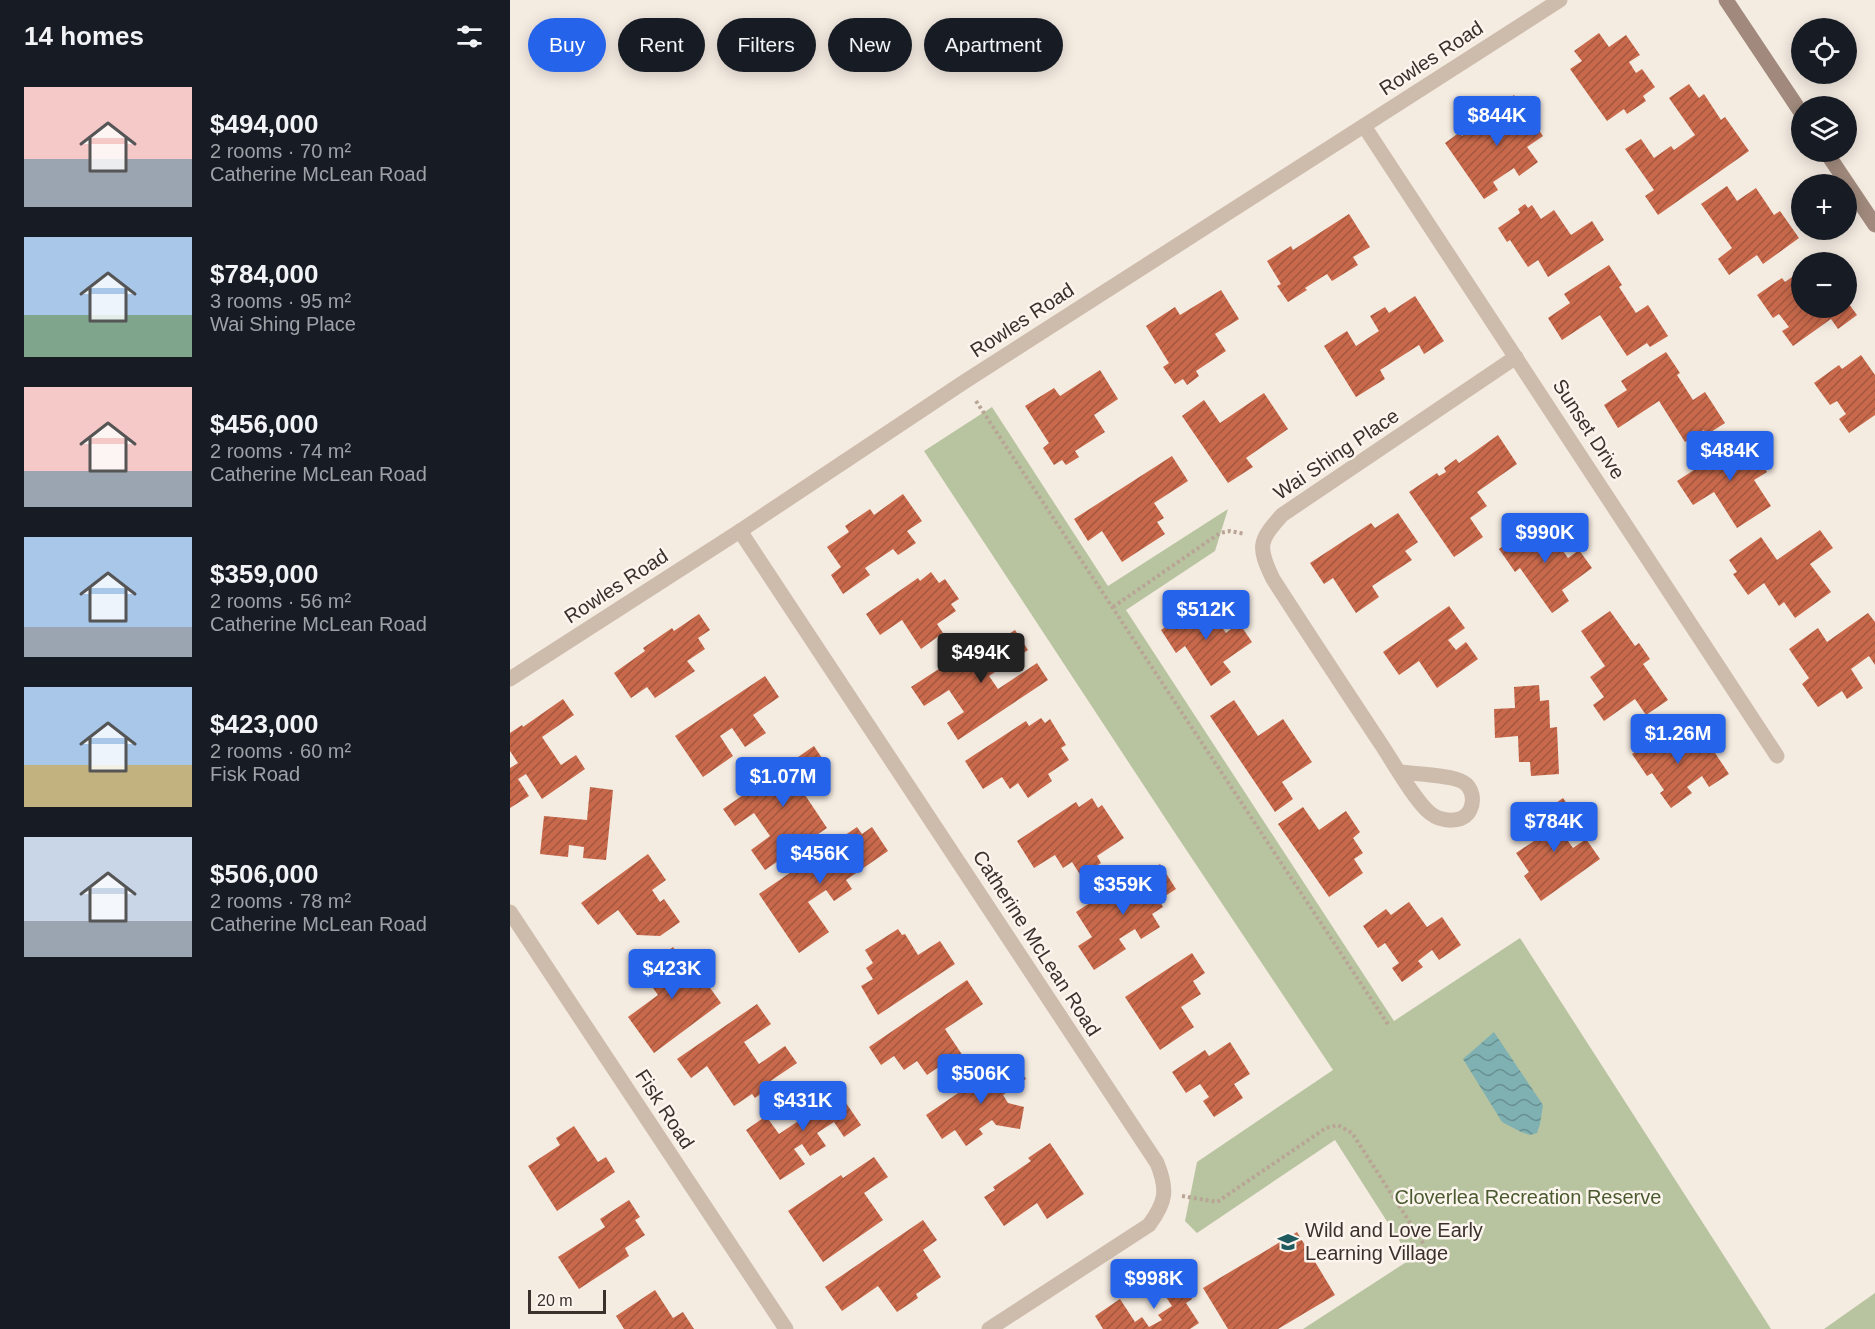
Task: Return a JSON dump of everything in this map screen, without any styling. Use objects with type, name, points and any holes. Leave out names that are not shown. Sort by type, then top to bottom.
[{"type":"main road","points":[[1726,0],[1791,98]]},
{"type":"main road","points":[[1833,162],[1875,225]]},
{"type":"street","name":"Rowles Road","points":[[510,679],[740,531],[974,375],[1560,0]]},
{"type":"street","name":"Sunset Drive","points":[[1364,126],[1777,756]]},
{"type":"street","name":"Wai Shing Place","points":[[1264,537],[1282,514],[1516,357]]},
{"type":"street","name":"Catherine McLean Road","points":[[740,531],[1157,1163],[1164,1180],[1165,1193],[1159,1211],[1149,1225],[989,1329]]},
{"type":"street","points":[[1264,537],[1262,548],[1266,565],[1273,579],[1425,810],[1437,818],[1457,820],[1466,815],[1470,809],[1473,801],[1470,788],[1462,781],[1400,772]]},
{"type":"street","name":"Fisk Road","points":[[510,912],[786,1329]]},
{"type":"path","points":[[976,401],[1389,1026]]},
{"type":"path","points":[[1113,607],[1220,533],[1230,531],[1264,537]]},
{"type":"path","points":[[1182,1196],[1217,1202],[1326,1128],[1338,1125],[1352,1133],[1425,1246]]},
{"type":"green space","name":"Cloverlea Recreation Reserve","points":[[992,407],[1108,586],[1228,509],[1215,551],[1126,610],[1394,1021],[1520,938],[1771,1329],[1303,1329],[1411,1259],[1335,1140],[1197,1233],[1185,1221],[1197,1162],[1333,1070],[924,451]]},
{"type":"green space","points":[[1875,1293],[1875,1329],[1824,1329]]},
{"type":"water","points":[[1494,1032],[1543,1105],[1537,1133],[1530,1135],[1502,1122],[1463,1059]]},
{"type":"building","points":[[1599,33],[1609,47],[1626,35],[1640,55],[1629,62],[1636,73],[1642,69],[1655,87],[1643,96],[1646,101],[1627,114],[1624,109],[1607,121],[1570,69],[1582,61],[1574,51]]},
{"type":"building","points":[[1689,84],[1699,98],[1704,94],[1721,120],[1725,117],[1749,151],[1658,215],[1645,196],[1654,190],[1625,149],[1641,139],[1654,158],[1671,146],[1674,150],[1695,135],[1669,98]]},
{"type":"building","points":[[1514,95],[1543,136],[1527,147],[1538,162],[1519,176],[1514,168],[1493,182],[1498,190],[1484,199],[1445,143],[1460,132],[1462,136],[1502,108],[1500,105]]},
{"type":"building","points":[[1727,186],[1737,201],[1756,188],[1774,215],[1780,211],[1791,227],[1791,240],[1796,240],[1763,264],[1757,255],[1729,275],[1718,259],[1732,248],[1701,204]]},
{"type":"building","points":[[1525,204],[1528,208],[1532,205],[1541,219],[1554,210],[1571,235],[1592,221],[1604,240],[1548,277],[1538,260],[1528,267],[1510,240],[1507,242],[1498,228],[1520,213],[1518,209]]},
{"type":"building","points":[[1349,214],[1370,247],[1353,257],[1358,265],[1332,281],[1327,274],[1288,302],[1277,286],[1281,284],[1267,261],[1291,246],[1293,250]]},
{"type":"building","points":[[1609,265],[1622,285],[1619,287],[1636,313],[1648,305],[1668,336],[1650,347],[1647,343],[1627,356],[1600,315],[1562,340],[1548,318],[1570,303],[1564,294]]},
{"type":"building","points":[[1782,278],[1785,282],[1791,278],[1791,318],[1853,318],[1838,329],[1831,319],[1793,346],[1782,331],[1789,327],[1779,314],[1773,318],[1757,295]]},
{"type":"building","points":[[1221,290],[1239,319],[1215,334],[1226,351],[1196,371],[1199,376],[1187,385],[1183,379],[1175,384],[1163,367],[1169,363],[1146,326],[1175,307],[1180,315]]},
{"type":"building","points":[[1415,296],[1444,341],[1424,354],[1419,345],[1380,370],[1385,379],[1356,397],[1324,346],[1347,331],[1356,346],[1379,331],[1370,316],[1385,307],[1389,313]]},
{"type":"building","points":[[1666,352],[1680,373],[1677,375],[1693,400],[1705,392],[1725,423],[1706,435],[1704,430],[1685,442],[1659,401],[1618,428],[1604,405],[1627,390],[1621,381]]},
{"type":"building","points":[[1861,355],[1875,375],[1875,415],[1849,433],[1839,419],[1846,414],[1837,401],[1830,405],[1814,383],[1839,365],[1842,369]]},
{"type":"building","points":[[1100,370],[1118,399],[1094,415],[1105,432],[1075,451],[1079,457],[1066,465],[1062,460],[1054,465],[1043,448],[1049,443],[1025,406],[1054,388],[1060,396]]},
{"type":"building","points":[[1264,393],[1288,429],[1246,458],[1253,467],[1228,483],[1182,416],[1204,400],[1220,423]]},
{"type":"building","points":[[1498,435],[1517,464],[1477,492],[1487,506],[1470,518],[1483,537],[1454,557],[1409,492],[1437,473],[1439,476],[1446,472],[1444,468],[1456,459],[1459,463]]},
{"type":"building","points":[[1745,437],[1767,472],[1754,480],[1771,506],[1737,528],[1714,492],[1693,505],[1677,481]]},
{"type":"building","points":[[1172,456],[1188,481],[1154,503],[1164,518],[1157,522],[1165,534],[1122,562],[1102,531],[1088,541],[1074,519]]},
{"type":"building","points":[[903,494],[922,521],[907,531],[916,543],[898,555],[893,549],[865,568],[870,575],[843,594],[831,575],[841,567],[827,547],[849,532],[845,526],[870,509],[874,515]]},
{"type":"building","points":[[1398,513],[1418,542],[1405,551],[1412,560],[1372,586],[1379,597],[1356,613],[1333,578],[1324,584],[1310,563],[1371,523],[1375,528]]},
{"type":"building","points":[[1540,519],[1568,558],[1579,550],[1592,568],[1562,590],[1569,601],[1552,613],[1520,568],[1515,572],[1499,549]]},
{"type":"building","points":[[1820,530],[1833,548],[1810,564],[1831,592],[1795,618],[1784,602],[1779,606],[1764,583],[1748,595],[1733,574],[1737,572],[1729,560],[1761,537],[1777,560]]},
{"type":"building","points":[[931,572],[939,583],[945,579],[959,599],[951,604],[956,611],[937,624],[943,633],[921,649],[902,620],[880,635],[866,614],[918,578],[920,581]]},
{"type":"building","points":[[1204,601],[1226,633],[1239,623],[1252,642],[1223,662],[1231,672],[1211,686],[1185,646],[1176,653],[1161,630]]},
{"type":"building","points":[[1449,606],[1465,628],[1448,640],[1456,650],[1466,642],[1478,659],[1437,688],[1419,661],[1399,675],[1383,652]]},
{"type":"building","points":[[1610,611],[1635,646],[1639,643],[1650,659],[1643,664],[1668,700],[1646,715],[1635,699],[1604,721],[1593,705],[1604,697],[1590,677],[1605,666],[1581,631]]},
{"type":"building","points":[[1868,613],[1875,622],[1875,665],[1869,656],[1851,669],[1863,688],[1847,699],[1842,691],[1818,707],[1802,684],[1809,678],[1789,649],[1818,628],[1827,642]]},
{"type":"building","points":[[699,614],[710,630],[698,638],[705,649],[687,661],[695,671],[655,698],[647,687],[631,698],[614,673],[645,651],[643,648],[672,628],[674,631]]},
{"type":"building","points":[[1015,630],[1028,650],[989,676],[998,689],[1037,663],[1048,680],[958,740],[947,723],[964,712],[949,690],[924,706],[911,687],[959,656],[964,664]]},
{"type":"building","points":[[765,676],[779,697],[753,715],[766,733],[745,747],[732,728],[720,736],[733,756],[703,777],[675,736]]},
{"type":"building","points":[[1539,685],[1540,701],[1549,700],[1550,728],[1557,727],[1559,774],[1531,776],[1530,762],[1519,762],[1518,736],[1495,738],[1494,709],[1515,708],[1514,687]]},
{"type":"building","points":[[563,699],[574,715],[542,737],[561,765],[576,755],[585,769],[542,799],[526,774],[518,779],[529,796],[510,808],[510,768],[518,763],[510,751],[510,733],[522,725],[523,727]]},
{"type":"building","points":[[1234,700],[1258,736],[1283,719],[1312,762],[1282,782],[1293,799],[1275,812],[1210,716]]},
{"type":"building","points":[[1041,718],[1045,723],[1050,719],[1066,745],[1061,748],[1069,760],[1048,774],[1052,781],[1028,798],[1018,783],[1010,789],[1002,777],[983,789],[965,761],[1026,721],[1029,726]]},
{"type":"building","points":[[1675,724],[1696,753],[1709,744],[1729,774],[1709,787],[1702,776],[1687,787],[1692,793],[1671,808],[1660,793],[1664,790],[1652,773],[1647,776],[1632,754]]},
{"type":"building","points":[[814,746],[830,770],[801,789],[827,828],[765,870],[751,850],[770,836],[754,813],[735,826],[723,809]]},
{"type":"building","points":[[590,787],[613,790],[606,860],[583,858],[584,847],[569,845],[568,857],[540,854],[544,816],[587,820]]},
{"type":"building","points":[[1092,798],[1098,808],[1102,805],[1124,838],[1097,856],[1101,863],[1081,876],[1072,862],[1063,868],[1055,855],[1034,868],[1017,841],[1076,802],[1079,807]]},
{"type":"building","points":[[1563,798],[1575,815],[1558,827],[1573,848],[1586,839],[1600,859],[1541,901],[1524,876],[1529,872],[1516,853],[1534,841],[1529,834],[1538,828],[1532,820]]},
{"type":"building","points":[[1303,807],[1319,830],[1346,811],[1360,832],[1353,838],[1363,853],[1354,859],[1363,873],[1329,897],[1278,824]]},
{"type":"building","points":[[857,827],[862,834],[872,827],[888,851],[846,880],[852,889],[834,901],[826,890],[808,902],[829,932],[799,953],[759,894]]},
{"type":"building","points":[[648,854],[666,880],[652,890],[660,902],[664,899],[680,922],[660,936],[637,935],[618,910],[598,925],[581,903]]},
{"type":"building","points":[[1160,864],[1176,889],[1159,900],[1163,907],[1152,914],[1160,927],[1141,939],[1135,929],[1119,939],[1126,949],[1094,970],[1078,946],[1092,937],[1076,912],[1102,895],[1105,900]]},
{"type":"building","points":[[1409,902],[1427,927],[1442,917],[1461,945],[1439,960],[1432,950],[1418,961],[1423,967],[1402,982],[1392,968],[1399,963],[1385,943],[1378,948],[1363,926],[1386,909],[1391,915]]},
{"type":"building","points":[[898,929],[902,935],[905,934],[918,955],[940,941],[955,964],[878,1015],[861,986],[873,979],[866,968],[873,963],[865,950]]},
{"type":"building","points":[[673,947],[687,966],[692,963],[721,1003],[654,1053],[628,1017],[658,995],[641,971]]},
{"type":"building","points":[[1192,953],[1205,973],[1193,981],[1201,994],[1181,1007],[1194,1027],[1160,1050],[1125,997]]},
{"type":"building","points":[[967,980],[983,1004],[945,1029],[963,1056],[943,1070],[940,1066],[927,1075],[917,1061],[904,1070],[894,1056],[881,1065],[869,1047]]},
{"type":"building","points":[[757,1004],[771,1024],[744,1042],[759,1064],[785,1046],[797,1063],[766,1084],[769,1088],[755,1098],[752,1094],[734,1106],[707,1066],[691,1078],[677,1059]]},
{"type":"building","points":[[1230,1042],[1250,1074],[1234,1084],[1243,1098],[1214,1117],[1203,1101],[1209,1097],[1200,1084],[1186,1093],[1172,1072],[1205,1050],[1209,1056]]},
{"type":"building","points":[[1011,1057],[1026,1079],[1003,1095],[1008,1103],[1024,1107],[1020,1129],[996,1125],[992,1120],[979,1129],[983,1134],[966,1146],[955,1130],[942,1139],[926,1115]]},
{"type":"building","points":[[831,1081],[861,1125],[844,1137],[834,1122],[817,1133],[826,1146],[810,1156],[802,1144],[794,1149],[805,1164],[780,1180],[746,1130],[766,1116],[779,1134],[819,1107],[811,1095]]},
{"type":"building","points":[[574,1126],[598,1162],[606,1157],[615,1172],[557,1211],[528,1166],[560,1145],[556,1138]]},
{"type":"building","points":[[1050,1143],[1084,1194],[1047,1219],[1037,1203],[1004,1226],[984,1197],[995,1190],[993,1187],[1031,1161],[1028,1158]]},
{"type":"building","points":[[874,1157],[888,1177],[864,1193],[883,1220],[823,1262],[788,1211],[841,1175],[843,1178]]},
{"type":"building","points":[[629,1200],[640,1217],[635,1220],[645,1235],[625,1248],[629,1256],[579,1289],[558,1257],[605,1227],[600,1219]]},
{"type":"building","points":[[923,1220],[937,1240],[923,1250],[941,1277],[916,1294],[918,1298],[897,1312],[878,1286],[842,1311],[825,1287]]},
{"type":"building","points":[[1297,1232],[1335,1295],[1278,1329],[1228,1329],[1203,1288]]},
{"type":"building","points":[[1173,1271],[1192,1299],[1186,1303],[1199,1323],[1190,1329],[1103,1329],[1095,1316],[1120,1299],[1135,1322],[1142,1317],[1149,1327],[1162,1320],[1158,1315],[1172,1306],[1156,1282]]},
{"type":"building","points":[[655,1290],[673,1318],[683,1312],[694,1329],[624,1329],[616,1316]]},
{"type":"place","name":"Wild and Love Early Learning Village","points":[[1288,1242]]}]
